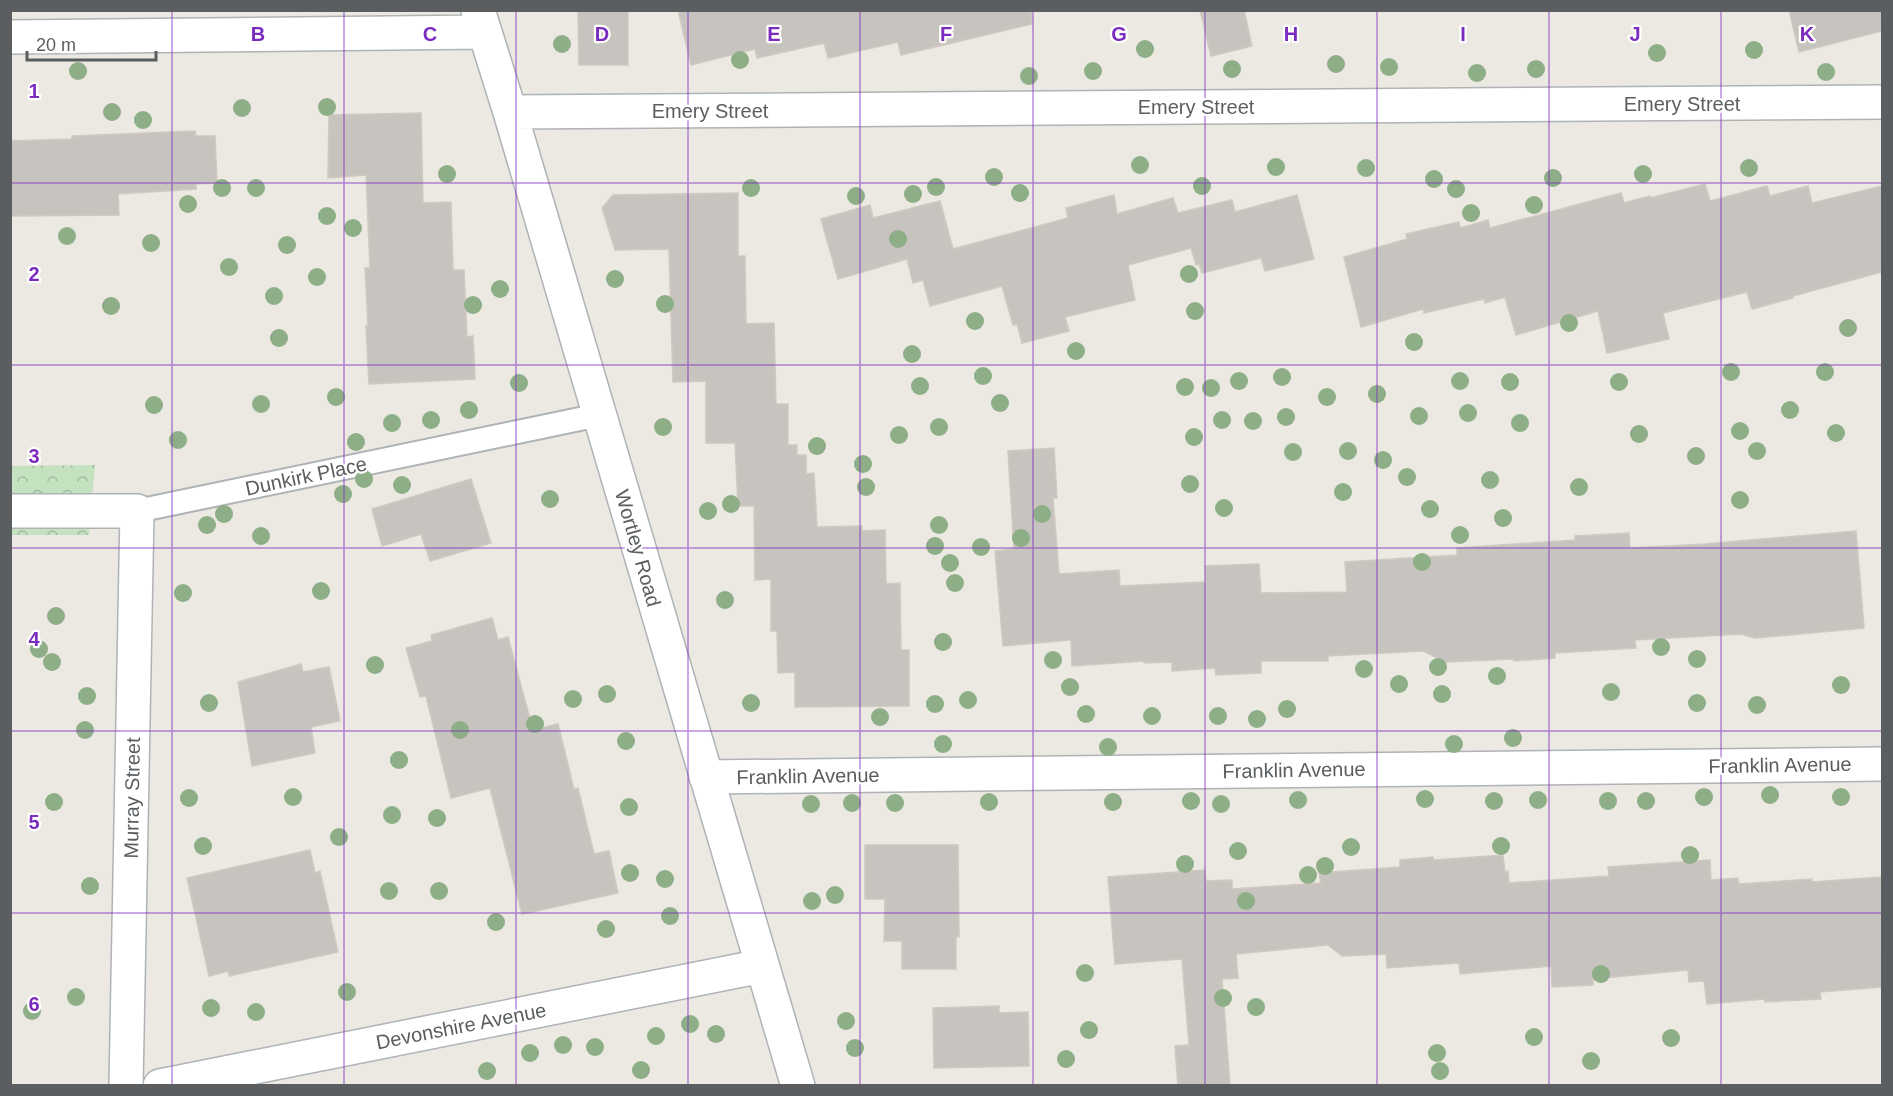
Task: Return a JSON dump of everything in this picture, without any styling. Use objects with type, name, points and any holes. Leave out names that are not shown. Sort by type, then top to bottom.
[{"type":"street","points":[[10,36],[481,21]]},
{"type":"street","name":"Wortley Road","points":[[481,21],[510,112],[798,1086]]},
{"type":"street","name":"Emery Street","points":[[510,112],[1882,102]]},
{"type":"street","name":"Dunkirk Place","points":[[10,511],[137,511]]},
{"type":"street","name":"Murray Street","points":[[126,1086],[137,511]]},
{"type":"street","name":"Franklin Avenue","points":[[706,777],[1882,764]]},
{"type":"street","name":"Devonshire Avenue","points":[[160,1086],[762,966]]},
{"type":"lane","name":"Dunkirk Place","points":[[137,511],[599,415]]},
{"type":"green space","points":[[95,465],[89,535],[11,535],[11,466]]},
{"type":"building","points":[[578,10],[628,10],[628,65],[579,65]]},
{"type":"building","points":[[678,10],[1031,10],[1032,24],[901,55],[898,42],[828,58],[824,43],[757,58],[755,49],[691,65]]},
{"type":"building","points":[[1200,10],[1244,10],[1252,46],[1211,56]]},
{"type":"building","points":[[1789,10],[1882,10],[1882,31],[1799,52]]},
{"type":"building","points":[[421,113],[423,203],[451,202],[453,270],[464,270],[467,337],[473,336],[475,379],[369,384],[365,268],[370,268],[366,175],[328,178],[329,115]]},
{"type":"building","points":[[195,131],[196,136],[215,136],[217,183],[196,184],[196,189],[118,194],[119,215],[10,216],[10,141]]},
{"type":"building","points":[[1705,184],[1710,201],[1767,186],[1770,196],[1808,186],[1812,203],[1882,186],[1882,272],[1752,309],[1747,292],[1663,313],[1669,339],[1607,353],[1598,311],[1516,335],[1505,297],[1485,303],[1484,299],[1424,313],[1423,309],[1361,327],[1344,257],[1407,239],[1406,234],[1459,222],[1460,228],[1488,220],[1490,228],[1621,193],[1624,203]]},
{"type":"building","points":[[738,193],[738,256],[745,256],[746,324],[774,323],[776,404],[788,404],[788,445],[797,445],[797,455],[806,455],[806,474],[814,473],[817,527],[862,526],[862,531],[885,530],[886,584],[900,583],[901,650],[909,650],[909,706],[795,707],[795,672],[778,673],[777,631],[771,631],[771,579],[755,580],[754,506],[738,506],[735,443],[706,443],[706,381],[673,382],[669,249],[615,250],[602,208],[613,195]]},
{"type":"building","points":[[1114,195],[1117,214],[1173,198],[1178,213],[1232,200],[1235,212],[1297,195],[1314,259],[1265,271],[1261,258],[1202,273],[1199,264],[1196,265],[1191,248],[1128,265],[1135,300],[1065,317],[1069,331],[1022,343],[1017,324],[1013,325],[1002,286],[930,306],[923,280],[913,283],[907,259],[838,279],[821,219],[870,205],[873,218],[940,201],[953,249],[1068,218],[1066,208]]},
{"type":"building","points":[[1054,448],[1057,498],[1053,498],[1059,574],[1119,570],[1120,586],[1206,582],[1205,566],[1259,564],[1261,593],[1347,592],[1345,562],[1457,555],[1457,548],[1575,540],[1575,536],[1629,533],[1630,548],[1856,531],[1864,628],[1755,638],[1741,634],[1635,640],[1636,648],[1555,653],[1555,658],[1514,661],[1513,659],[1446,662],[1423,651],[1328,656],[1328,661],[1261,661],[1261,673],[1216,675],[1215,668],[1172,671],[1172,662],[1144,663],[1144,661],[1072,666],[1071,640],[1003,646],[995,551],[1014,549],[1008,451]]},
{"type":"building","points":[[471,479],[491,543],[430,561],[421,534],[382,546],[372,509]]},
{"type":"building","points":[[492,618],[498,640],[508,637],[533,730],[558,724],[574,789],[578,788],[594,854],[609,851],[618,893],[522,914],[490,788],[451,798],[426,696],[420,697],[406,648],[432,641],[431,635]]},
{"type":"building","points":[[301,664],[303,672],[329,667],[340,721],[311,727],[315,753],[252,766],[238,682]]},
{"type":"building","points":[[865,845],[958,845],[959,937],[956,937],[956,969],[902,969],[902,941],[884,941],[885,899],[865,899]]},
{"type":"building","points":[[310,850],[315,873],[320,871],[338,952],[229,976],[228,971],[209,976],[187,878]]},
{"type":"building","points":[[1503,855],[1509,883],[1609,876],[1608,867],[1710,860],[1711,880],[1738,878],[1739,884],[1881,877],[1882,987],[1820,992],[1821,999],[1765,1002],[1765,999],[1707,1004],[1704,981],[1689,982],[1688,970],[1593,979],[1593,985],[1552,987],[1551,966],[1460,974],[1459,963],[1387,968],[1386,954],[1342,956],[1328,945],[1236,954],[1238,978],[1222,979],[1230,1086],[1178,1086],[1175,1046],[1189,1045],[1182,959],[1115,964],[1108,877],[1205,870],[1206,881],[1232,880],[1232,889],[1321,883],[1319,873],[1400,867],[1400,860]]},
{"type":"building","points":[[999,1006],[999,1013],[1028,1012],[1029,1066],[934,1068],[933,1008]]}]
